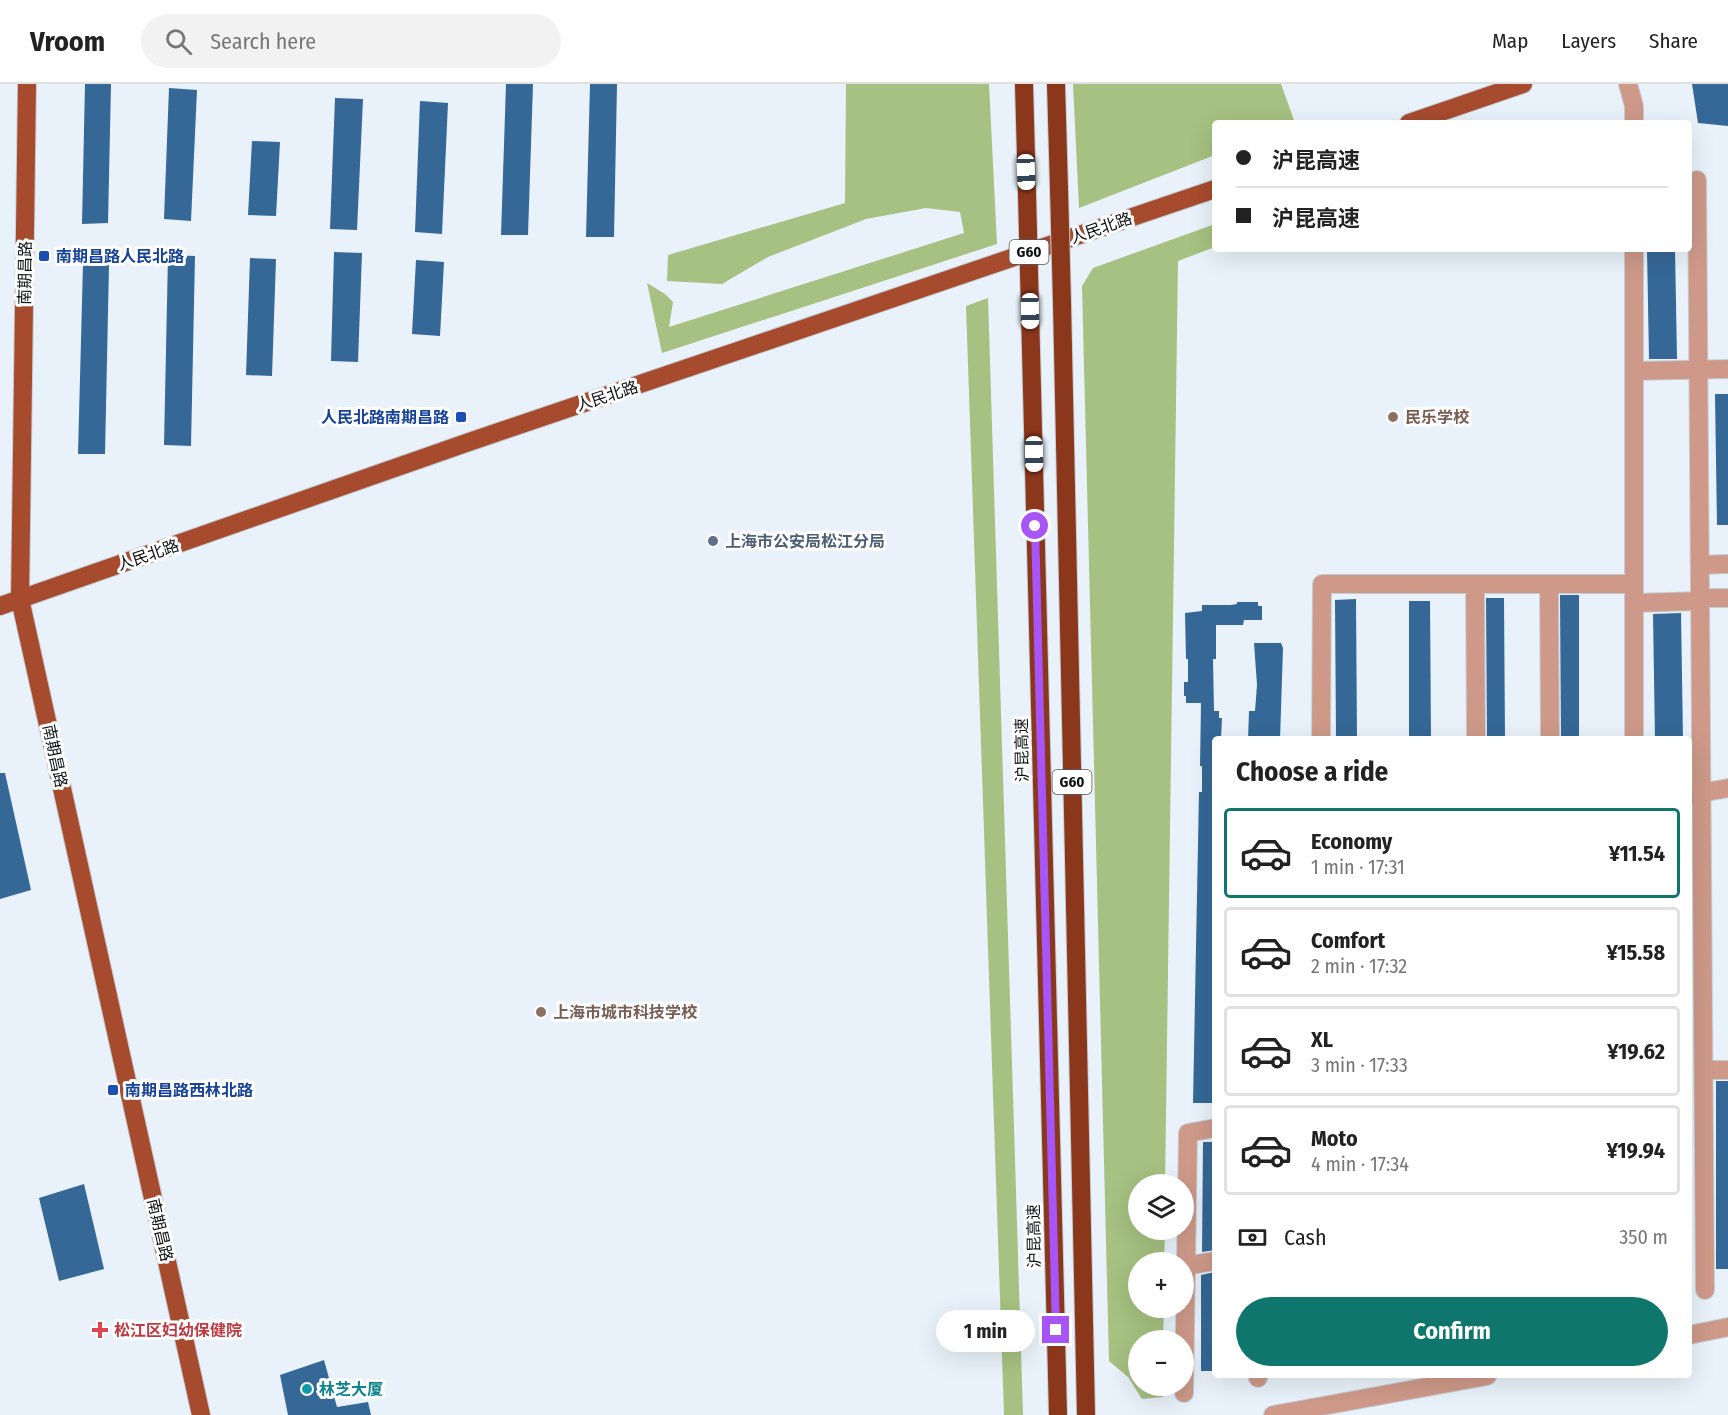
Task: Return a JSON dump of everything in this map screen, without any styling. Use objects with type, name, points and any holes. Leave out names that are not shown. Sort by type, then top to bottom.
[{"type":"highway","name":"沪昆高速","points":[[1024,84],[1058,1415]]},
{"type":"highway","name":"G60","points":[[1056,84],[1086,1415]]},
{"type":"main road","name":"南期昌路","points":[[27,84],[20,599],[201,1415]]},
{"type":"main road","points":[[1418,120],[1523,84]]},
{"type":"main road","name":"人民北路","points":[[0,606],[469,442],[1212,190]]},
{"type":"street","points":[[1628,84],[1634,106],[1634,120]]},
{"type":"street","points":[[1697,180],[1700,600],[1695,794],[1696,949],[1705,1290]]},
{"type":"street","points":[[1634,252],[1634,736]]},
{"type":"street","points":[[1634,371],[1728,369]]},
{"type":"street","points":[[1700,565],[1728,564]]},
{"type":"street","points":[[1321,736],[1322,584],[1549,584],[1700,600],[1728,598]]},
{"type":"street","points":[[1475,584],[1476,736]]},
{"type":"street","points":[[1549,584],[1550,736]]},
{"type":"street","points":[[1695,794],[1728,788]]},
{"type":"street","points":[[1699,1078],[1728,1070]]},
{"type":"street","points":[[1185,1252],[1188,1133],[1212,1129]]},
{"type":"street","points":[[1194,1264],[1212,1262]]},
{"type":"street","points":[[1692,1334],[1728,1327]]},
{"type":"street","points":[[1273,1415],[1476,1378]]},
{"type":"green space","points":[[846,84],[989,84],[997,244],[662,353],[647,283],[673,302],[669,327],[964,233],[960,212],[926,208],[866,219],[768,257],[722,284],[667,281],[668,255],[845,203]]},
{"type":"green space","points":[[1073,84],[1281,84],[1294,120],[1212,120],[1212,156],[1079,208]]},
{"type":"green space","points":[[1212,225],[1212,248],[1178,261],[1165,1174],[1128,1174],[1128,1240],[1165,1240],[1164,1252],[1128,1252],[1128,1318],[1164,1318],[1163,1330],[1128,1330],[1128,1377],[1109,1361],[1082,286],[1093,268]]},
{"type":"green space","points":[[988,298],[1023,1415],[1004,1415],[966,306]]},
{"type":"green space","points":[[1140,1396],[1163,1396],[1163,1397],[1142,1399]]},
{"type":"building","points":[[85,84],[111,84],[108,223],[82,224]]},
{"type":"building","points":[[506,84],[533,84],[528,235],[501,235]]},
{"type":"building","points":[[590,84],[617,84],[614,237],[586,237]]},
{"type":"building","points":[[1692,84],[1728,84],[1728,126],[1698,123]]},
{"type":"building","points":[[169,88],[197,90],[191,221],[164,219]]},
{"type":"building","points":[[335,98],[363,99],[357,230],[330,229]]},
{"type":"building","points":[[420,101],[448,103],[442,234],[415,232]]},
{"type":"building","points":[[252,141],[280,142],[276,216],[248,215]]},
{"type":"building","points":[[334,252],[362,253],[358,362],[331,361]]},
{"type":"building","points":[[1647,252],[1675,252],[1677,359],[1649,359]]},
{"type":"building","points":[[168,255],[195,256],[191,446],[164,445]]},
{"type":"building","points":[[250,258],[276,259],[272,376],[246,375]]},
{"type":"building","points":[[416,260],[444,262],[440,336],[412,334]]},
{"type":"building","points":[[83,264],[109,265],[105,454],[78,454]]},
{"type":"building","points":[[1715,394],[1728,394],[1728,525],[1717,525]]},
{"type":"building","points":[[1560,595],[1579,595],[1579,736],[1561,736]]},
{"type":"building","points":[[1486,598],[1504,598],[1505,736],[1487,736]]},
{"type":"building","points":[[1356,599],[1357,736],[1336,736],[1335,600]]},
{"type":"building","points":[[1409,601],[1430,601],[1431,736],[1409,736]]},
{"type":"building","points":[[1237,602],[1258,602],[1258,606],[1262,606],[1262,620],[1244,620],[1243,625],[1216,625],[1216,659],[1213,659],[1214,711],[1219,711],[1219,718],[1222,718],[1221,736],[1212,736],[1212,1103],[1193,1103],[1199,792],[1202,792],[1201,703],[1186,703],[1186,696],[1184,696],[1184,682],[1188,682],[1185,613],[1202,611],[1202,605],[1237,604]]},
{"type":"building","points":[[1681,613],[1683,736],[1655,736],[1653,614]]},
{"type":"building","points":[[1254,643],[1281,643],[1283,648],[1280,736],[1248,736],[1249,711],[1255,711],[1257,685]]},
{"type":"building","points":[[0,773],[5,773],[31,890],[0,899]]},
{"type":"building","points":[[1716,1081],[1728,1081],[1728,1269],[1716,1269]]},
{"type":"building","points":[[1203,1142],[1212,1142],[1212,1250],[1202,1252]]},
{"type":"building","points":[[84,1184],[104,1269],[59,1281],[39,1198]]},
{"type":"building","points":[[1212,1273],[1212,1371],[1201,1371],[1201,1275]]},
{"type":"building","name":"林芝大厦","points":[[324,1360],[337,1407],[368,1402],[371,1415],[288,1415],[280,1375]]},
{"type":"place","name":"南期昌路人民北路","points":[[44,256]]},
{"type":"place","name":"人民北路南期昌路","points":[[461,417]]},
{"type":"place","name":"民乐学校","points":[[1393,417]]},
{"type":"place","name":"上海市公安局松江分局","points":[[713,541]]},
{"type":"place","name":"上海市城市科技学校","points":[[541,1012]]},
{"type":"place","name":"南期昌路西林北路","points":[[113,1090]]},
{"type":"place","name":"松江区妇幼保健院","points":[[100,1330]]},
{"type":"place","name":"林芝大厦","points":[[307,1389]]},
{"type":"route","points":[[1035,526],[1056,1330]]}]
